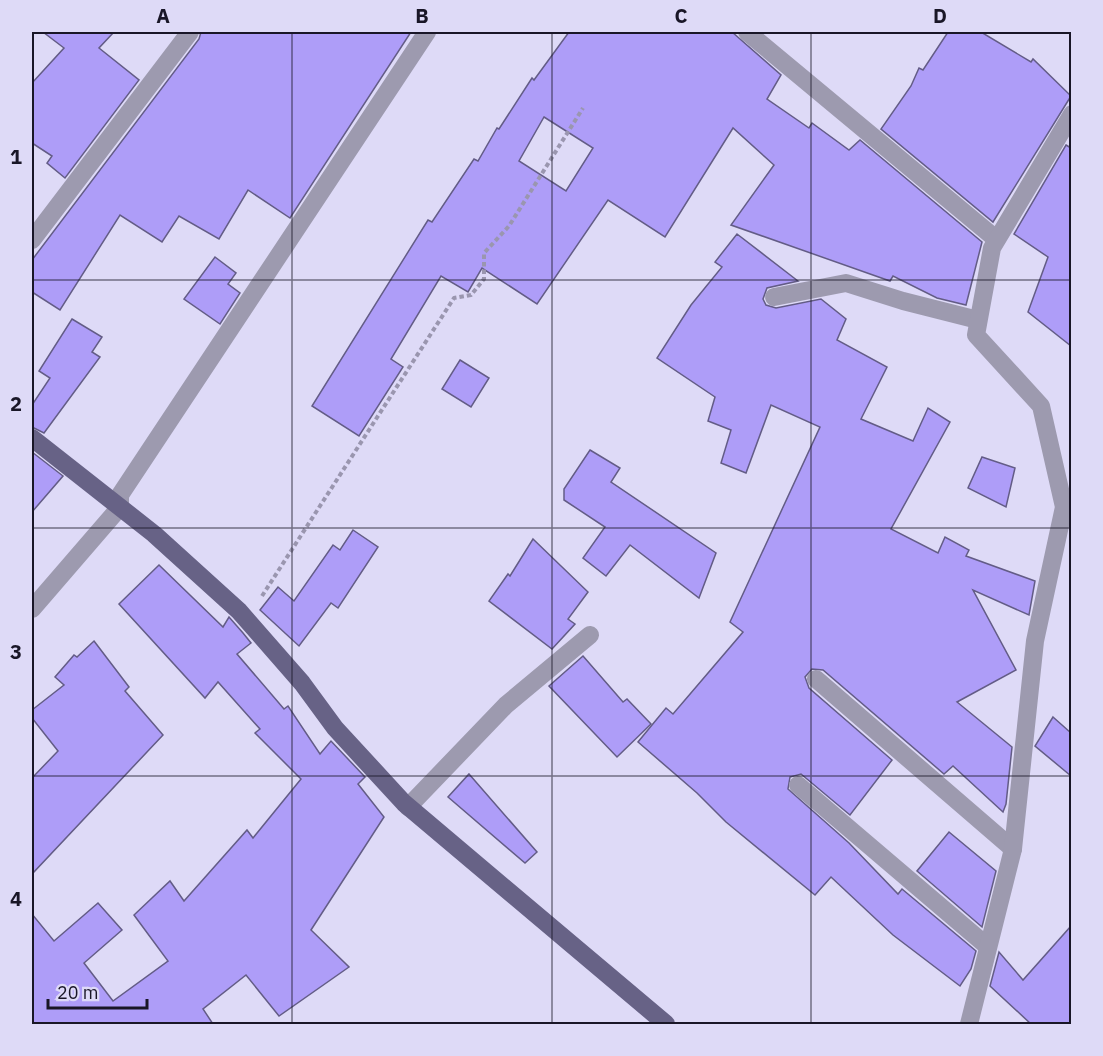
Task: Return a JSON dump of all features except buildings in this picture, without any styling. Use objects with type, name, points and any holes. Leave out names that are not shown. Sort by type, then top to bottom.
[{"type":"main road","points":[[32,438],[154,534],[247,620],[302,683],[335,728],[408,807],[666,1024]]},
{"type":"street","points":[[32,240],[190,32]]},
{"type":"street","points":[[32,609],[120,507],[120,495],[427,32]]},
{"type":"street","points":[[747,32],[996,240]]},
{"type":"street","points":[[969,1024],[1013,849],[1035,641],[1064,507],[1041,406],[976,335],[992,248],[1071,114]]},
{"type":"street","points":[[774,297],[846,283],[903,301],[978,320]]},
{"type":"street","points":[[408,807],[506,705],[590,635]]},
{"type":"street","points":[[816,679],[1013,849]]},
{"type":"street","points":[[798,785],[987,946]]},
{"type":"path","points":[[247,620],[454,298],[471,296],[484,279],[484,253],[509,226],[584,108]]}]
